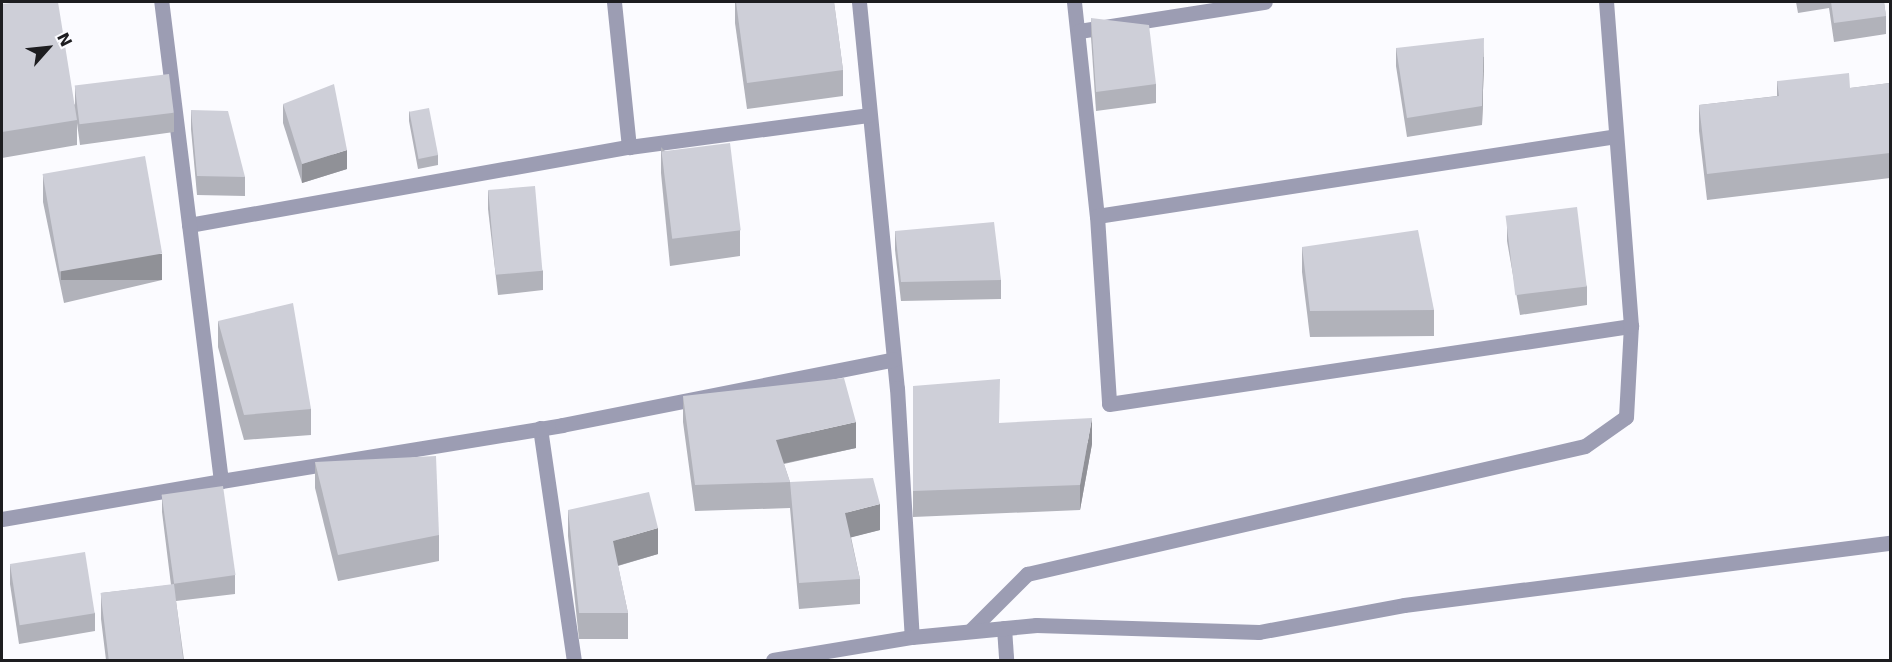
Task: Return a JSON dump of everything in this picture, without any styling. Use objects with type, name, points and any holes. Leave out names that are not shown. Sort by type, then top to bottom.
[{"type":"street","points":[[161,2],[221,481]]},
{"type":"street","points":[[614,2],[629,147]]},
{"type":"street","points":[[859,2],[868,115],[894,359],[912,637]]},
{"type":"street","points":[[1074,2],[1097,216],[1109,404],[1631,326]]},
{"type":"street","points":[[1078,31],[1265,2]]},
{"type":"street","points":[[970,631],[1027,574],[1585,446],[1626,417],[1631,326],[1606,2]]},
{"type":"street","points":[[189,225],[629,147],[868,115]]},
{"type":"street","points":[[1097,216],[1616,136]]},
{"type":"street","points":[[2,519],[540,428],[894,359]]},
{"type":"street","points":[[540,428],[574,660]]},
{"type":"street","points":[[773,660],[912,637],[1036,625],[1258,632],[1404,605],[1890,543]]},
{"type":"street","points":[[1004,628],[1006,660]]},
{"type":"building","points":[[58,2],[77,120],[2,132],[2,4]]},
{"type":"building","points":[[736,2],[834,2],[843,70],[747,83]]},
{"type":"building","points":[[1831,2],[1884,2],[1886,16],[1834,23]]},
{"type":"building","points":[[1091,18],[1149,25],[1156,84],[1096,92]]},
{"type":"building","points":[[1484,38],[1482,106],[1407,118],[1396,48]]},
{"type":"building","points":[[1849,73],[1850,88],[1890,83],[1890,153],[1707,174],[1699,105],[1779,96],[1777,81]]},
{"type":"building","points":[[169,74],[174,113],[79,124],[75,86]]},
{"type":"building","points":[[334,84],[347,150],[302,164],[283,104]]},
{"type":"building","points":[[429,108],[438,155],[419,159],[409,112]]},
{"type":"building","points":[[191,110],[228,111],[245,177],[197,176]]},
{"type":"building","points":[[730,143],[741,230],[672,239],[662,151]]},
{"type":"building","points":[[145,156],[162,253],[60,272],[43,174]]},
{"type":"building","points":[[535,186],[542,271],[496,275],[488,190]]},
{"type":"building","points":[[1577,207],[1587,286],[1515,295],[1506,216]]},
{"type":"building","points":[[994,222],[1001,280],[901,282],[895,231]]},
{"type":"building","points":[[1418,230],[1434,310],[1310,311],[1302,247]]},
{"type":"building","points":[[293,303],[311,409],[244,415],[218,321]]},
{"type":"building","points":[[844,378],[856,422],[776,440],[790,482],[695,485],[683,396]]},
{"type":"building","points":[[1000,379],[999,423],[1092,418],[1080,485],[913,491],[913,386]]},
{"type":"building","points":[[436,456],[439,535],[338,555],[315,462]]},
{"type":"building","points":[[873,478],[880,504],[845,513],[860,579],[799,583],[790,482]]},
{"type":"building","points":[[223,486],[236,575],[174,584],[162,495]]},
{"type":"building","points":[[649,492],[658,528],[613,541],[628,613],[579,613],[568,510]]},
{"type":"building","points":[[85,552],[95,613],[20,625],[10,564]]},
{"type":"building","points":[[174,584],[183,660],[109,660],[101,593]]}]
